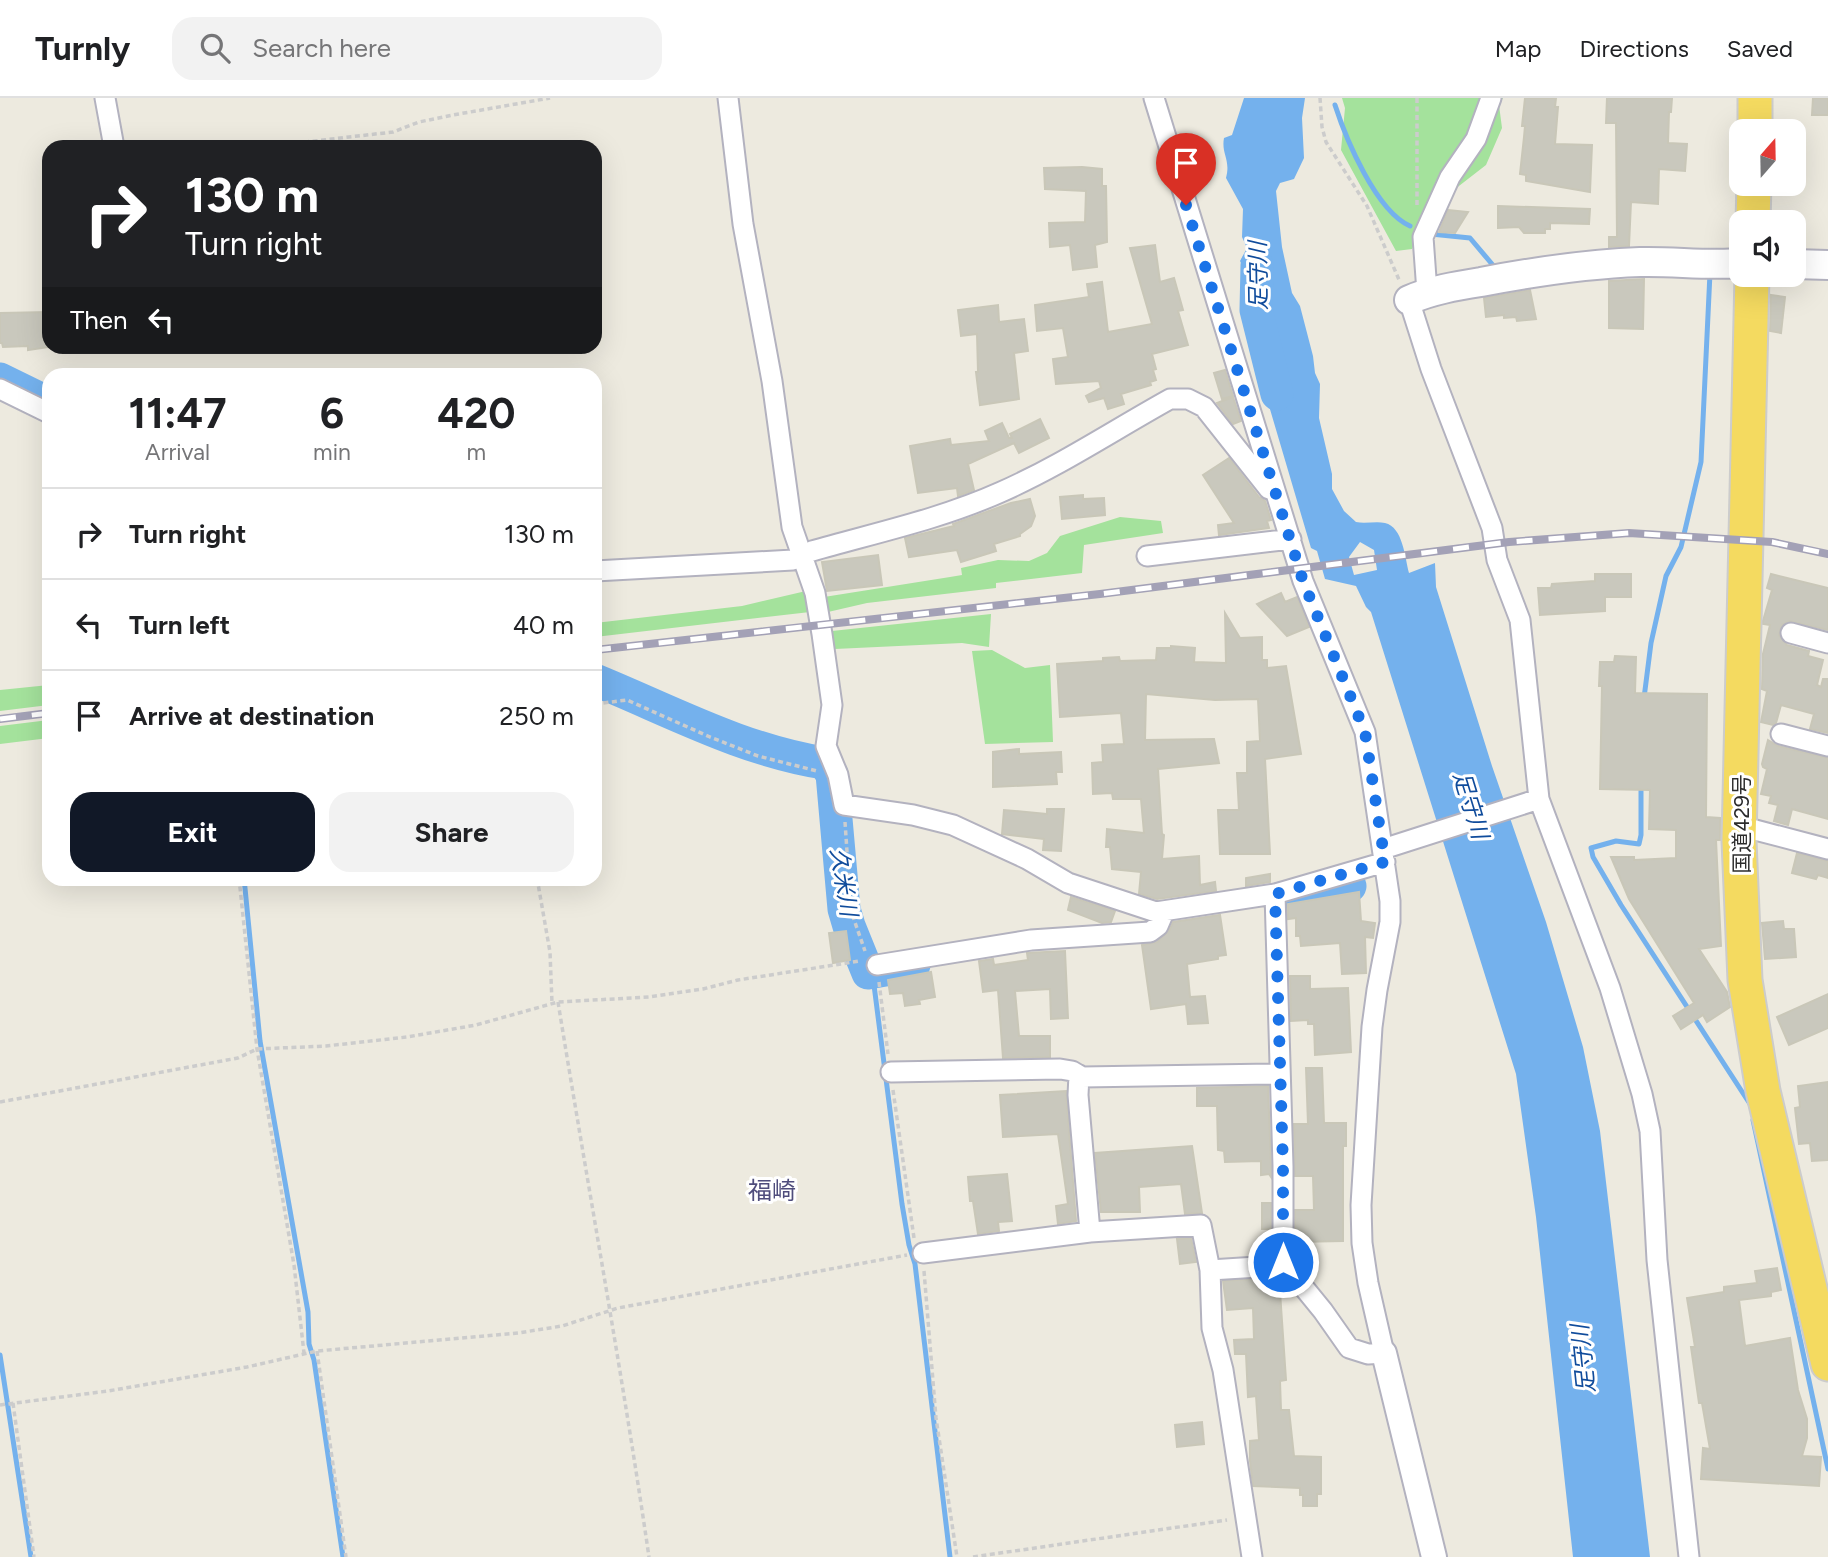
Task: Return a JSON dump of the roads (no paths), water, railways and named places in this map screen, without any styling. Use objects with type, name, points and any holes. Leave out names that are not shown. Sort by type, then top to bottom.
[{"type":"highway","points":[[1755,98],[1755,119]]},
{"type":"highway","name":"国道429号","points":[[1752,287],[1740,826],[1745,981],[1763,1091],[1828,1364]]},
{"type":"main road","points":[[1418,296],[1518,275],[1594,265],[1642,262],[1729,264]]},
{"type":"main road","points":[[1806,264],[1828,265]]},
{"type":"street","points":[[105,98],[113,140]]},
{"type":"street","points":[[728,98],[743,224],[772,381],[792,527],[817,600],[832,705],[826,746],[838,775],[844,805],[913,815],[953,825],[1027,859],[1068,883],[1118,901],[1164,912],[1275,894],[1536,800]]},
{"type":"street","points":[[1154,98],[1303,581],[1365,732],[1390,851],[1390,922],[1372,1027],[1361,1205],[1362,1243],[1384,1353],[1434,1557]]},
{"type":"street","points":[[1491,98],[1476,139],[1450,177],[1423,237],[1418,296],[1431,369],[1492,528],[1497,560],[1520,620],[1536,800],[1613,999],[1642,1094],[1650,1131],[1657,1260],[1689,1557]]},
{"type":"street","points":[[0,388],[42,409]]},
{"type":"street","points":[[602,571],[793,560],[967,506],[1002,492],[1170,399],[1188,399],[1205,407],[1277,499]]},
{"type":"street","points":[[1147,556],[1291,540]]},
{"type":"street","points":[[1791,633],[1828,643]]},
{"type":"street","points":[[1781,734],[1828,746]]},
{"type":"street","points":[[1740,826],[1828,849]]},
{"type":"street","points":[[1275,894],[1283,1262],[1349,1348],[1368,1354],[1384,1353]]},
{"type":"street","points":[[871,967],[1031,940],[1150,932],[1158,926],[1164,912]]},
{"type":"street","points":[[891,1072],[1060,1069],[1096,1077],[1279,1074]]},
{"type":"street","points":[[1079,1075],[1078,1095],[1090,1232]]},
{"type":"street","points":[[916,1254],[1090,1232],[1201,1225],[1210,1270],[1212,1328],[1223,1370],[1252,1557]]},
{"type":"street","points":[[1210,1270],[1274,1266],[1283,1262]]},
{"type":"water","points":[[1244,98],[1305,98],[1302,118],[1304,158],[1294,179],[1280,183],[1276,191],[1282,247],[1292,293],[1300,306],[1315,373],[1320,384],[1319,418],[1332,474],[1332,489],[1344,511],[1356,522],[1385,523],[1396,530],[1409,573],[1435,563],[1436,587],[1492,766],[1546,922],[1583,1047],[1600,1131],[1650,1557],[1573,1557],[1536,1217],[1516,1074],[1371,612],[1356,586],[1325,579],[1317,551],[1311,548],[1256,362],[1257,348],[1270,350],[1273,344],[1265,316],[1251,304],[1246,283],[1241,275],[1243,266],[1240,261],[1247,248],[1242,237],[1243,209],[1226,178],[1223,144],[1224,138],[1232,135]],"holes":[[[1360,542],[1374,550],[1377,570],[1354,575],[1349,557]]]},
{"type":"waterway","points":[[1335,105],[1355,154],[1374,190],[1385,206],[1410,226]]},
{"type":"waterway","points":[[1431,234],[1470,238],[1497,270]]},
{"type":"waterway","name":"足守川","points":[[1257,265],[1256,310],[1277,394]]},
{"type":"waterway","points":[[1644,698],[1651,643],[1666,576],[1681,547],[1701,462],[1710,273]]},
{"type":"waterway","name":"久米川","points":[[0,379],[42,400]]},
{"type":"waterway","name":"久米川","points":[[602,683],[736,739],[764,749],[824,763],[832,774],[844,909],[868,973],[914,965]]},
{"type":"waterway","points":[[1641,785],[1639,844],[1616,841],[1591,848],[1593,857],[1621,905],[1750,1104]]},
{"type":"waterway","points":[[245,886],[260,1041],[308,1312],[309,1344],[314,1360],[343,1557]]},
{"type":"waterway","name":"久米川","points":[[1281,898],[1350,886]]},
{"type":"waterway","points":[[868,973],[874,985],[902,1204],[915,1264],[950,1557]]},
{"type":"waterway","points":[[1753,1120],[1828,1469]]},
{"type":"waterway","points":[[0,1355],[31,1557]]},
{"type":"railway","points":[[602,649],[1100,594],[1509,542],[1629,533],[1772,542],[1828,554]]},
{"type":"railway","points":[[0,719],[42,714]]},
{"type":"district","name":"福崎","points":[[772,1190]]}]
